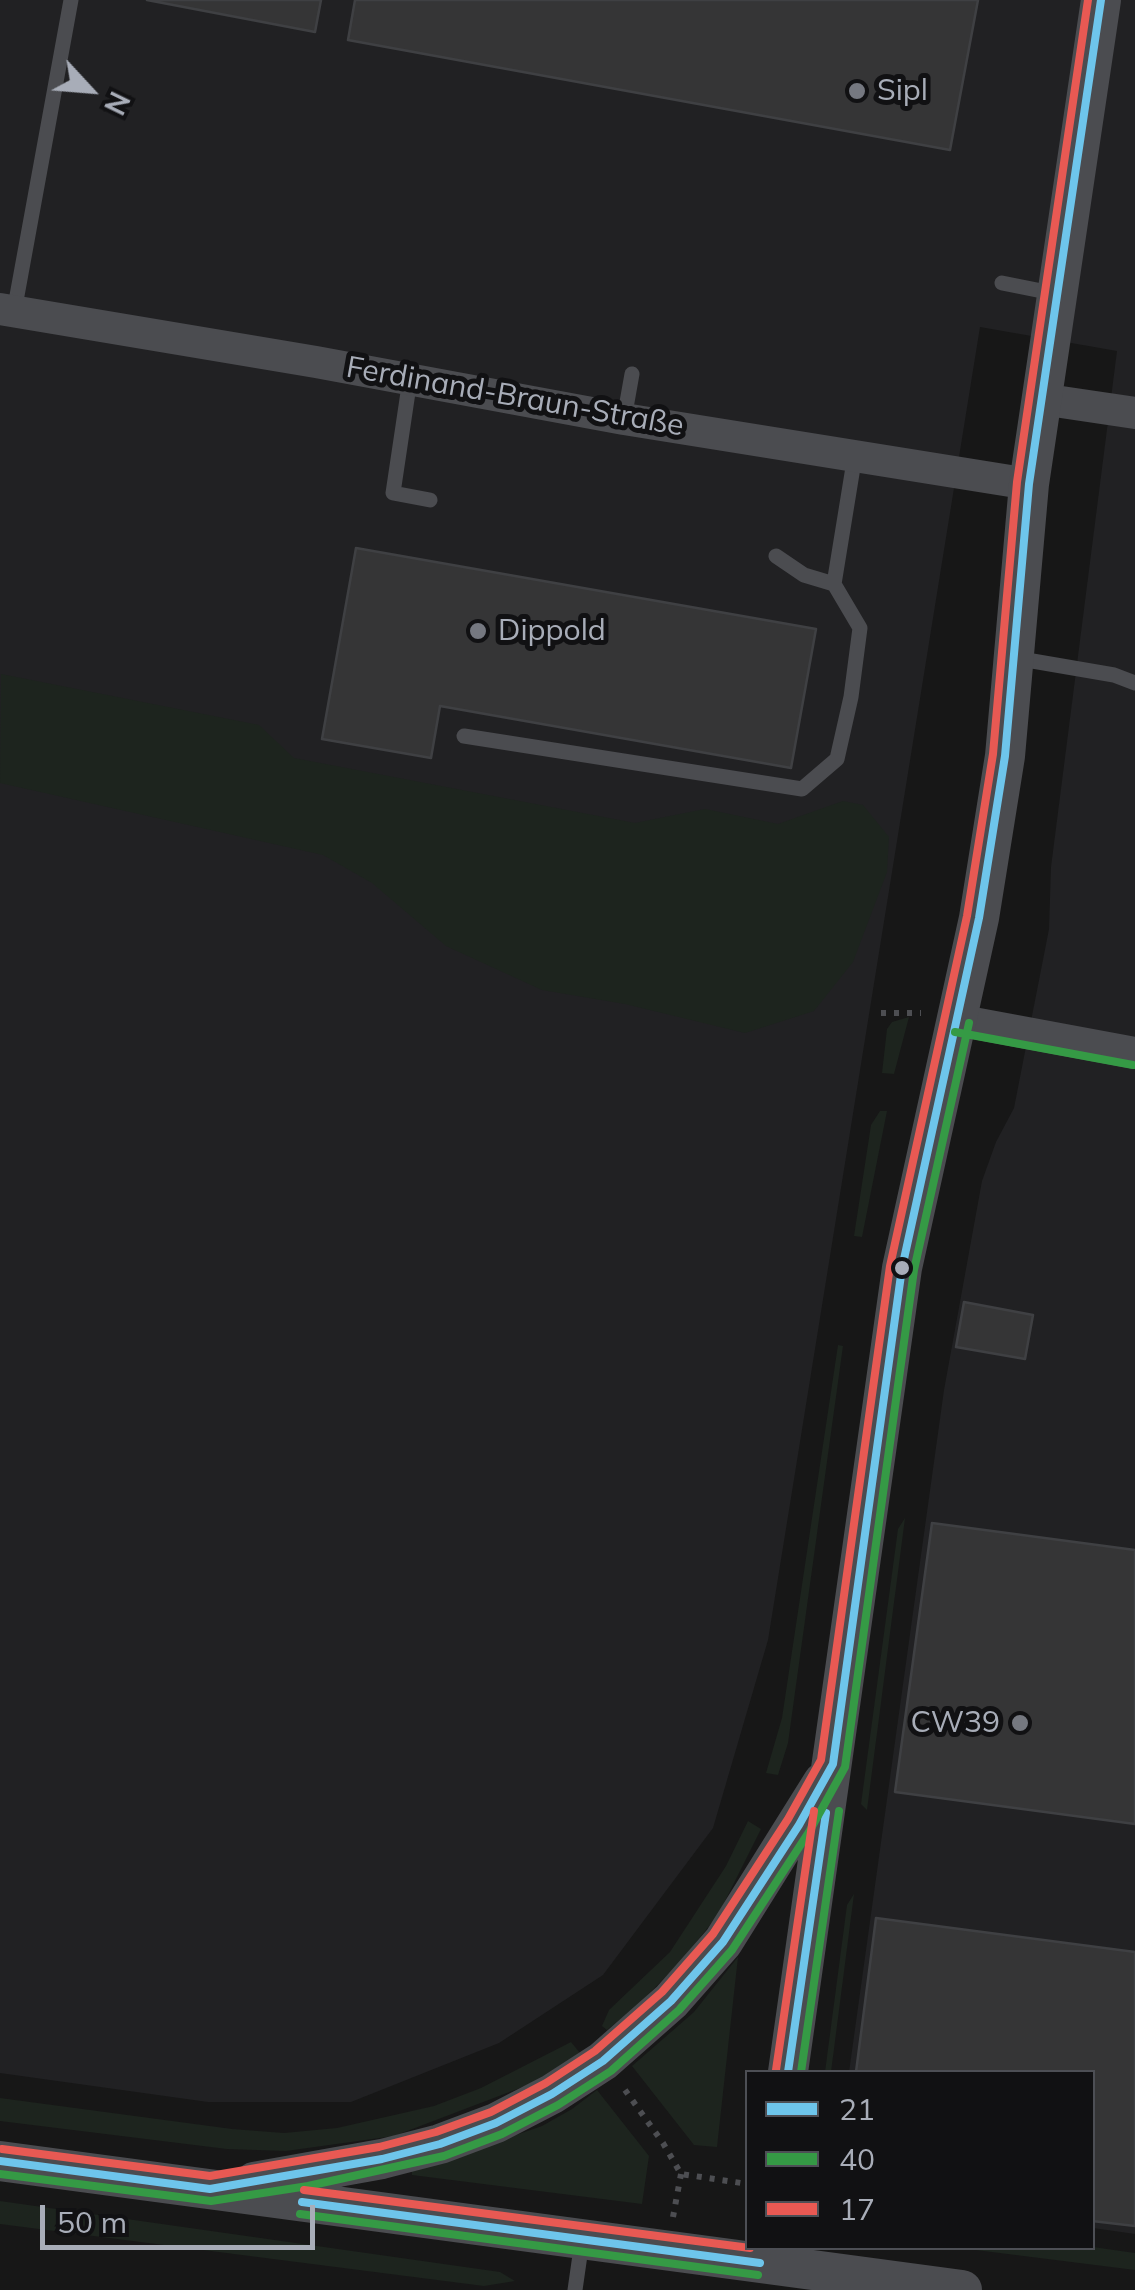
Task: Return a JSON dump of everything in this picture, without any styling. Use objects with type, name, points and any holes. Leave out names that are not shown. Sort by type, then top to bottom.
[{"type":"street","points":[[788,2070],[902,1268],[978,918],[999,792],[1029,484],[1100,0]]},
{"type":"street","name":"Ferdinand-Braun-Straße","points":[[7,311],[624,419],[1029,484]]},
{"type":"street","points":[[1041,399],[1135,413]]},
{"type":"street","points":[[957,1020],[1135,1053]]},
{"type":"street","points":[[210,2189],[324,2170],[440,2144],[496,2123],[604,2061],[671,2001],[723,1942],[833,1764]]},
{"type":"street","points":[[0,2161],[582,2241],[761,2255],[962,2290]]},
{"type":"lane","points":[[7,311],[70,0]]},
{"type":"lane","points":[[1002,283],[1057,294]]},
{"type":"lane","points":[[624,419],[632,374]]},
{"type":"lane","points":[[410,379],[393,493],[430,500]]},
{"type":"lane","points":[[464,736],[802,788],[837,759],[852,697],[860,628],[834,584],[855,455]]},
{"type":"lane","points":[[776,556],[804,574],[834,584]]},
{"type":"lane","points":[[1015,658],[1114,675],[1135,683]]},
{"type":"lane","points":[[575,2290],[582,2241]]},
{"type":"path","points":[[604,2061],[663,2143],[680,2174],[745,2184]]},
{"type":"shaded area","points":[[0,0],[1135,0],[1135,2234],[1095,2228],[1095,2070],[849,2070],[944,1390],[982,1181],[1014,1108],[1049,929],[1051,867],[1117,351],[980,327],[768,1640],[713,1828],[603,1975],[499,2043],[351,2102],[208,2102],[0,2073]]},
{"type":"shaded area","points":[[1,674],[259,725],[294,758],[635,823],[705,809],[778,824],[843,801],[863,805],[889,837],[887,872],[853,962],[814,1011],[745,1033],[625,1004],[542,990],[446,946],[372,883],[323,855],[0,783]]},
{"type":"shaded area","points":[[909,1017],[894,1074],[882,1073],[887,1029],[892,1022]]},
{"type":"shaded area","points":[[880,1111],[887,1111],[862,1237],[854,1236],[871,1125]]},
{"type":"shaded area","points":[[838,1345],[843,1346],[788,1743],[778,1775],[766,1773],[782,1718]]},
{"type":"shaded area","points":[[905,1518],[867,1810],[861,1804],[898,1529]]},
{"type":"shaded area","points":[[748,1821],[761,1829],[718,1915],[681,1961],[607,2030],[602,2026],[609,2010],[670,1952],[726,1866]]},
{"type":"shaded area","points":[[854,1894],[831,2070],[825,2070],[847,1905]]},
{"type":"shaded area","points":[[738,1957],[717,2147],[694,2145],[632,2066],[694,2012]]},
{"type":"shaded area","points":[[571,2042],[580,2053],[533,2083],[394,2136],[286,2151],[227,2149],[0,2121],[0,2098],[232,2129],[284,2133],[337,2128],[434,2106],[481,2088]]},
{"type":"shaded area","points":[[597,2090],[649,2156],[642,2204],[412,2175],[412,2171],[542,2126]]},
{"type":"shaded area","points":[[0,2201],[500,2272],[515,2281],[484,2286],[0,2224]]},
{"type":"shaded area","points":[[1095,2247],[1135,2253],[1135,2270],[976,2250]]},
{"type":"building","points":[[147,0],[321,0],[315,32]]},
{"type":"building","points":[[355,0],[978,0],[950,150],[348,40]]},
{"type":"building","points":[[356,548],[816,629],[791,768],[440,706],[431,758],[322,739]]},
{"type":"building","points":[[964,1302],[1033,1315],[1025,1359],[956,1347]]},
{"type":"building","name":"CW39","points":[[932,1523],[1135,1550],[1135,1824],[895,1792]]},
{"type":"building","points":[[876,1918],[1135,1952],[1135,2226],[1095,2221],[1095,2070],[856,2070]]},
{"type":"transit line","name":"17","points":[[2,2149],[210,2176],[379,2147],[491,2112],[595,2051],[662,1992],[713,1934],[788,1819],[821,1760],[890,1266],[967,916],[993,754],[1017,482],[1088,0]]},
{"type":"transit line","name":"21","points":[[0,2161],[210,2189],[382,2159],[440,2144],[496,2123],[603,2061],[671,2001],[723,1942],[799,1825],[833,1764],[902,1268],[979,918],[1005,756],[1029,484],[1101,0]]},
{"type":"transit line","name":"40","points":[[0,2174],[211,2201],[308,2186],[444,2156],[502,2134],[611,2071],[679,2010],[732,1950],[809,1832],[845,1767],[914,1270],[969,1023]]},
{"type":"transit line","name":"40","points":[[955,1032],[1133,1065]]},
{"type":"transit line","name":"17","points":[[776,2070],[814,1811]]},
{"type":"transit line","name":"40","points":[[801,2070],[839,1811]]},
{"type":"transit line","name":"21","points":[[788,2070],[826,1813]]},
{"type":"transit line","name":"17","points":[[304,2190],[745,2247]]},
{"type":"transit line","name":"21","points":[[302,2202],[760,2263]]},
{"type":"transit line","name":"40","points":[[300,2214],[758,2275]]},
{"type":"place","name":"Sipl","points":[[857,91]]},
{"type":"place","name":"Dippold","points":[[478,631]]},
{"type":"place","name":"CW39","points":[[1020,1723]]}]
